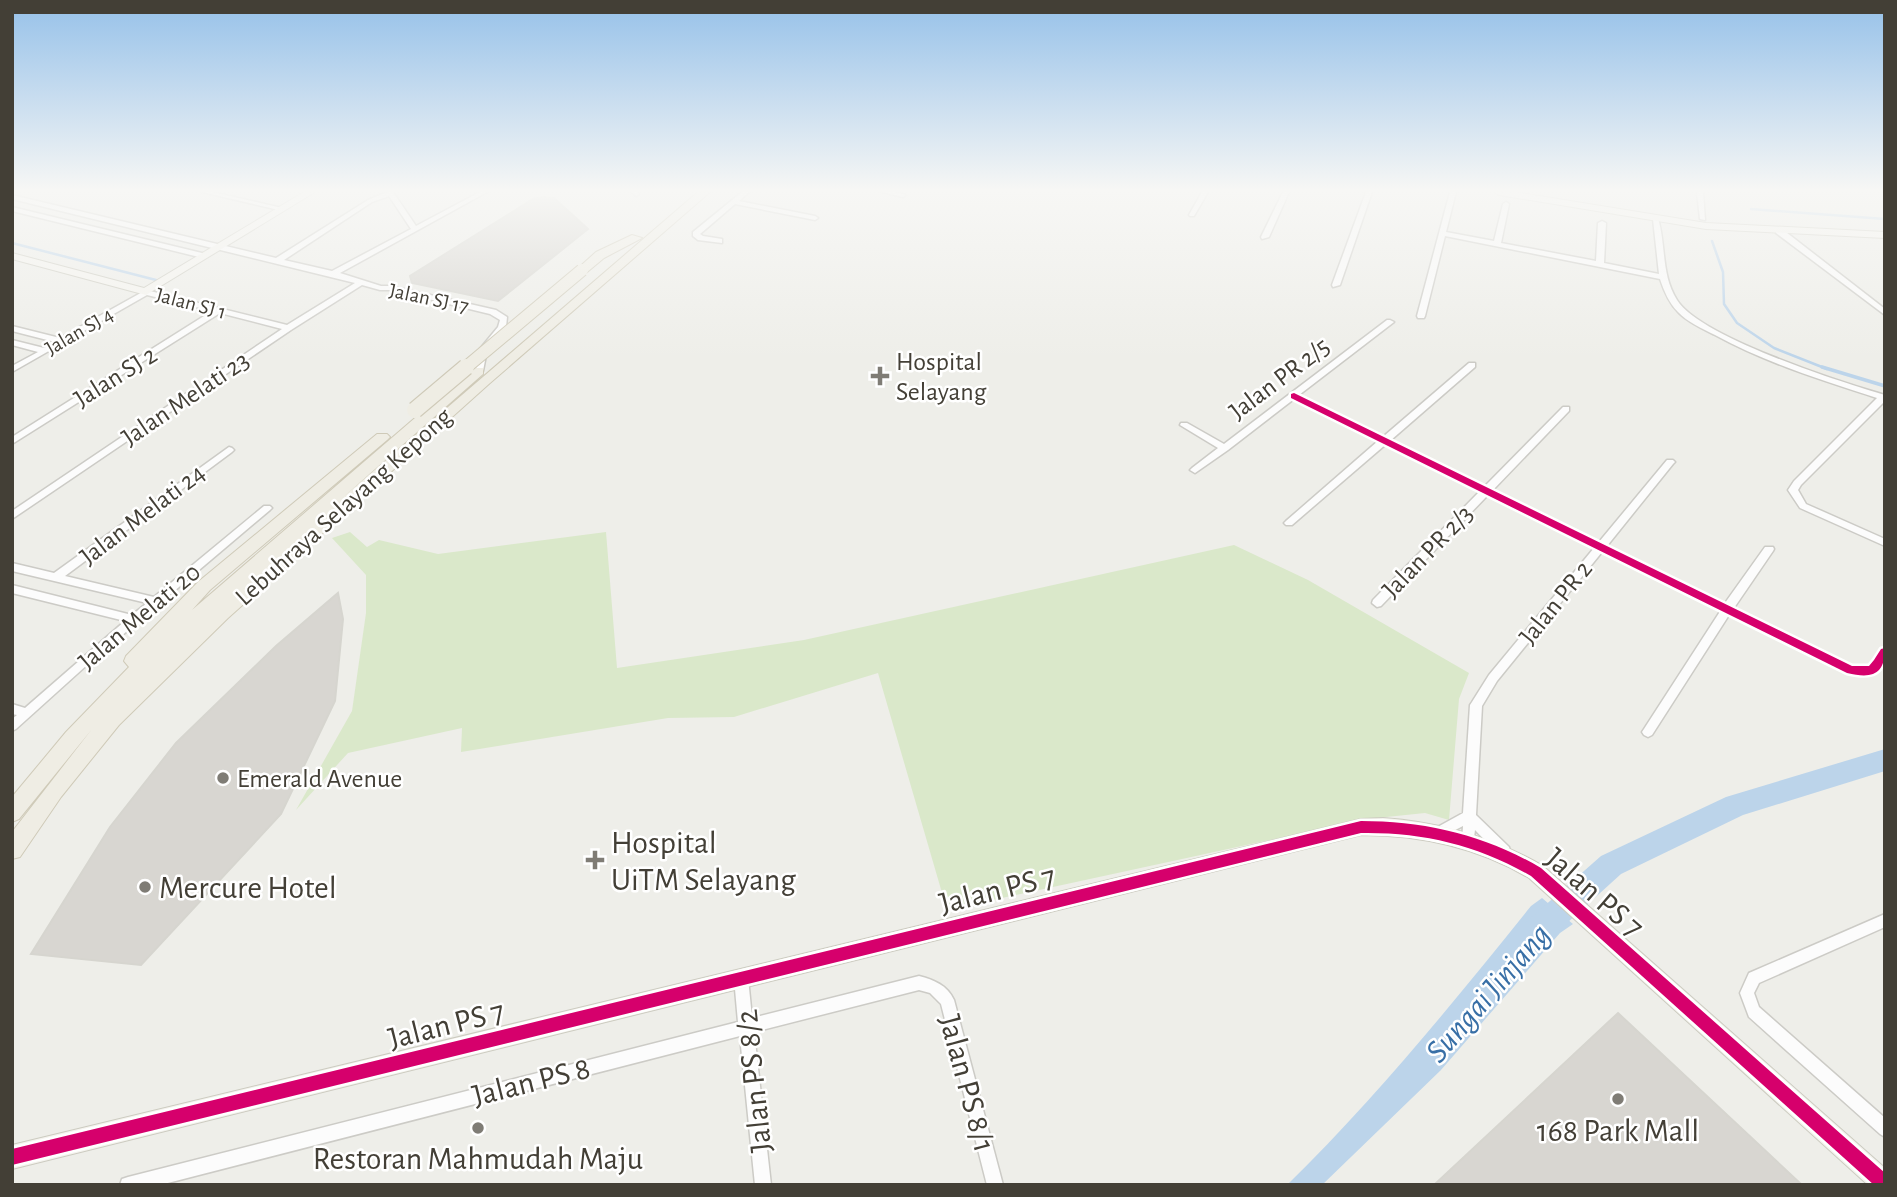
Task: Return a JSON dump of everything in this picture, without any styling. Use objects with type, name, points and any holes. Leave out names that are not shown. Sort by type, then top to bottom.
[{"type":"main road","points":[[110,697],[135,657],[204,586],[600,255],[615,248]]},
{"type":"main road","name":"Lebuhraya Selayang Kepong","points":[[12,813],[37,778],[110,697],[198,613],[624,248]]},
{"type":"main road","name":"Lebuhraya Selayang Kepong","points":[[12,850],[54,791],[112,719],[222,613],[638,248]]},
{"type":"street","points":[[169,248],[202,256]]},
{"type":"street","points":[[146,292],[216,248]]},
{"type":"street","name":"Jalan SJ 17","points":[[222,248],[501,315],[504,319],[502,327],[483,350],[480,369]]},
{"type":"street","points":[[277,261],[297,248]]},
{"type":"street","points":[[333,274],[382,248]]},
{"type":"street","points":[[1336,285],[1349,248]]},
{"type":"street","points":[[1421,316],[1438,248]]},
{"type":"street","points":[[1517,248],[1664,277]]},
{"type":"street","points":[[1600,264],[1601,248]]},
{"type":"street","points":[[1660,248],[1664,277],[1673,303],[1682,312],[1719,336],[1797,371],[1884,398],[1793,490],[1803,506],[1885,543]]},
{"type":"street","points":[[1801,248],[1885,313]]},
{"type":"street","name":"Jalan SJ 1","points":[[12,256],[288,328]]},
{"type":"street","name":"Jalan Melati 23","points":[[12,516],[288,328],[360,283]]},
{"type":"street","name":"Jalan SJ 4","points":[[12,370],[146,292]]},
{"type":"street","name":"Jalan SJ 2","points":[[12,441],[219,310]]},
{"type":"street","name":"Jalan PR 2/5","points":[[1195,470],[1390,323]]},
{"type":"street","points":[[12,328],[61,341]]},
{"type":"street","points":[[12,342],[45,351]]},
{"type":"street","points":[[1289,523],[1472,365]]},
{"type":"street","points":[[1294,396],[1851,670],[1871,671],[1885,652]]},
{"type":"street","name":"Jalan PR 2/3","points":[[1377,603],[1566,409]]},
{"type":"street","points":[[1184,425],[1225,448]]},
{"type":"street","name":"Jalan Melati 24","points":[[56,578],[229,450]]},
{"type":"street","name":"Jalan PR 2","points":[[1468,841],[1476,705],[1493,678],[1670,462]]},
{"type":"street","name":"Jalan Melati 20","points":[[12,726],[267,508]]},
{"type":"street","points":[[1648,732],[1769,549]]},
{"type":"street","points":[[12,567],[156,601]]},
{"type":"street","points":[[12,589],[134,619]]},
{"type":"street","points":[[12,709],[27,713]]},
{"type":"street","points":[[1435,834],[1469,816],[1508,855]]},
{"type":"street","name":"Jalan PS 7","points":[[12,1157],[1361,827],[1384,826],[1468,841],[1508,855],[1552,885],[1884,1182]]},
{"type":"street","points":[[1885,920],[1754,978],[1747,993],[1754,1012],[1885,1129]]},
{"type":"street","name":"Jalan PS 8/2","points":[[741,978],[763,1185]]},
{"type":"street","name":"Jalan PS 8","points":[[128,1185],[919,983],[934,987]]},
{"type":"street","name":"Jalan PS 8/1","points":[[934,987],[947,1000],[995,1185]]},
{"type":"green space","points":[[350,532],[367,547],[379,540],[438,554],[606,532],[617,668],[804,640],[1234,545],[1308,580],[1469,673],[1459,699],[1449,820],[1425,813],[1367,819],[947,910],[878,673],[734,717],[668,718],[461,752],[462,728],[348,753],[296,810],[352,711],[366,613],[366,575],[332,538]]},
{"type":"water","points":[[1542,898],[1573,924],[1560,933],[1441,1070],[1322,1185],[1287,1185],[1383,1084],[1531,906]]},
{"type":"building","points":[[455,248],[564,248],[498,301],[412,283],[410,276]]},
{"type":"building","name":"Emerald Avenue","points":[[338,593],[343,619],[335,701],[281,814],[141,965],[31,954],[110,827],[176,743],[276,646]]},
{"type":"building","name":"168 Park Mall","points":[[1618,1013],[1802,1185],[1434,1185]]},
{"type":"waterway","points":[[31,248],[156,280]]},
{"type":"waterway","points":[[1714,248],[1723,272],[1724,304],[1737,323],[1774,348],[1827,369]]},
{"type":"waterway","points":[[1822,367],[1885,386]]},
{"type":"waterway","name":"Sungai Jinjang","points":[[1535,933],[1611,865],[1736,805],[1885,760]]},
{"type":"cycle path","points":[[1294,396],[1851,670],[1872,669],[1885,652]]},
{"type":"cycle path","points":[[12,1157],[1361,827],[1383,827],[1452,836],[1496,851],[1536,872],[1885,1184]]},
{"type":"place","name":"Hospital Selayang","points":[[880,376]]},
{"type":"place","name":"Emerald Avenue","points":[[223,778]]},
{"type":"place","name":"Hospital UiTM Selayang","points":[[595,860]]},
{"type":"place","name":"Mercure Hotel","points":[[145,887]]},
{"type":"place","name":"168 Park Mall","points":[[1618,1099]]},
{"type":"place","name":"Restoran Mahmudah Maju","points":[[478,1128]]}]
